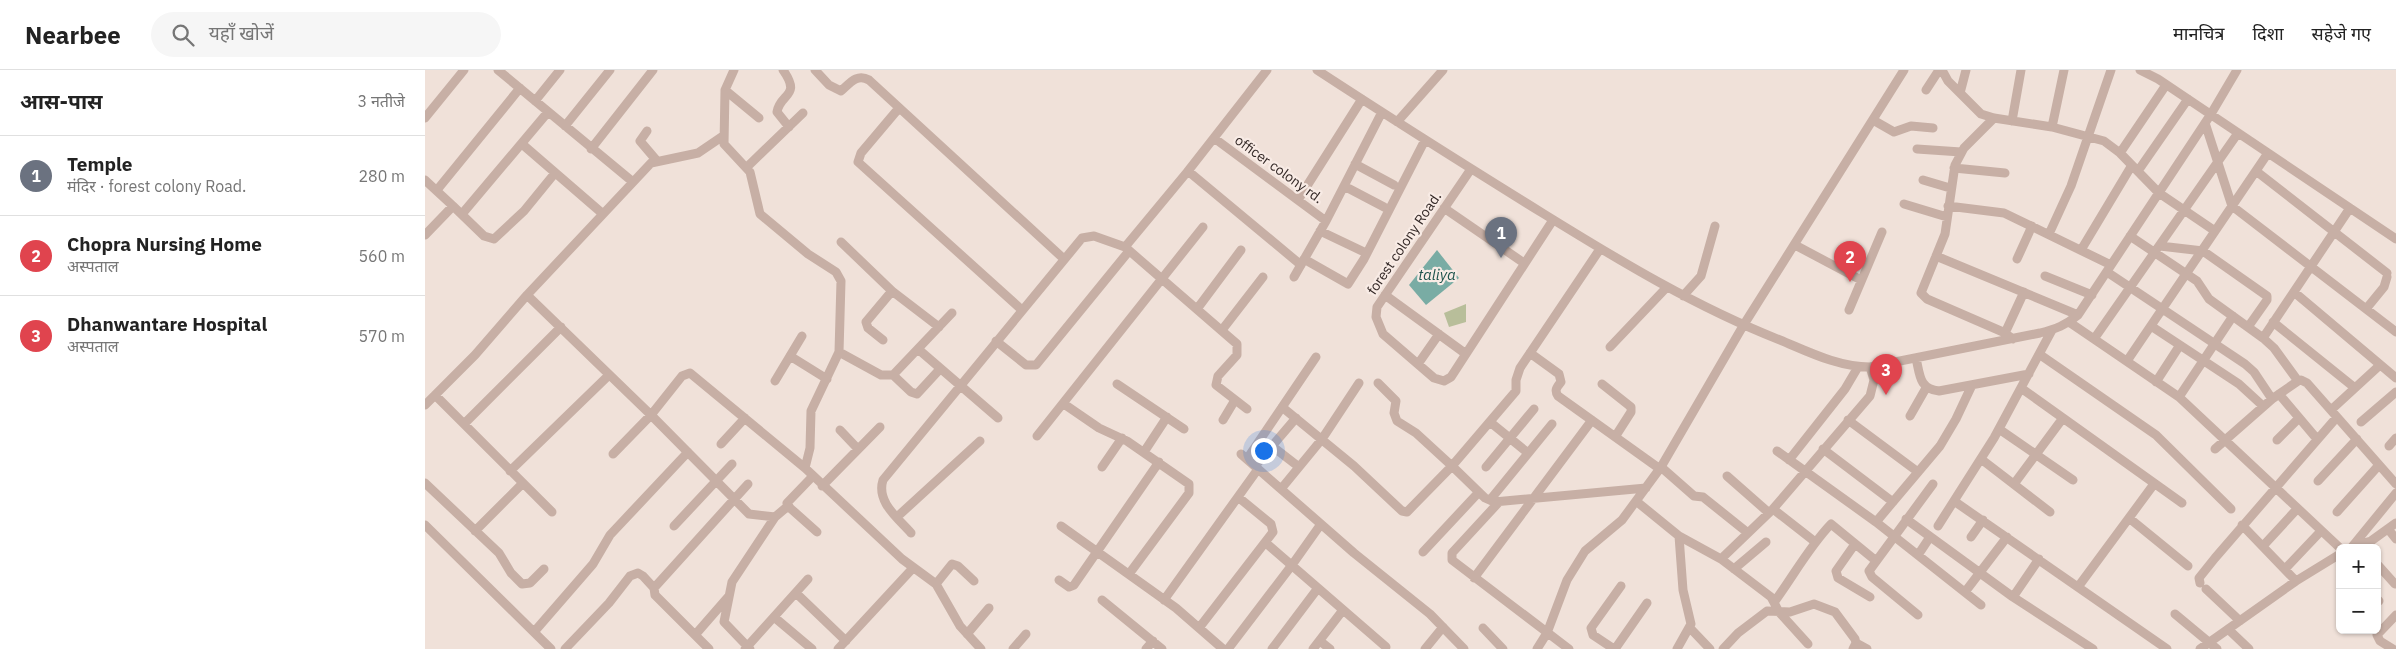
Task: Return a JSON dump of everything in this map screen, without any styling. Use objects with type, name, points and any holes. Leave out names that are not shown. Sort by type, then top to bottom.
[{"type":"street","points":[[425,118],[464,70]]},
{"type":"street","points":[[498,70],[633,182]]},
{"type":"street","points":[[535,101],[560,70]]},
{"type":"street","points":[[565,126],[610,70]]},
{"type":"street","points":[[734,70],[725,90],[723,136],[728,150],[747,167],[753,180],[755,200],[761,214],[808,254],[839,276],[839,352],[811,411],[810,448],[805,468]]},
{"type":"street","points":[[783,70],[789,78],[790,91],[777,112],[789,127]]},
{"type":"street","points":[[815,70],[829,85],[841,91],[857,77],[863,77],[1064,260]]},
{"type":"street","points":[[996,341],[1026,365],[1036,365],[1267,70]]},
{"type":"street","points":[[1317,70],[1553,220],[1683,296],[1743,326],[1838,363],[1858,367],[1870,367],[2009,336],[2051,330],[2069,322],[2078,315],[2211,114],[2237,70]]},
{"type":"street","points":[[1397,122],[1443,70]]},
{"type":"street","points":[[1537,649],[1547,633],[1567,580],[1585,551],[1622,520],[1660,468],[1743,326],[1904,70]]},
{"type":"street","points":[[1926,90],[1941,70],[1948,81],[1981,114],[1994,118],[2052,126],[2089,135],[2104,141],[2120,153],[2159,193],[2215,231]]},
{"type":"street","points":[[1959,93],[1966,70]]},
{"type":"street","points":[[2012,121],[2021,70]]},
{"type":"street","points":[[2052,126],[2064,70]]},
{"type":"street","points":[[2049,234],[2071,186],[2111,70]]},
{"type":"street","points":[[2141,70],[2211,114],[2396,239]]},
{"type":"street","points":[[591,149],[649,72]]},
{"type":"street","points":[[2120,153],[2166,85]]},
{"type":"street","points":[[437,190],[520,88]]},
{"type":"street","points":[[725,90],[759,118]]},
{"type":"street","points":[[1299,200],[1362,99]]},
{"type":"street","points":[[2081,250],[2135,168],[2188,99]]},
{"type":"street","points":[[899,108],[861,152],[858,162],[1022,310]]},
{"type":"street","points":[[462,214],[548,112]]},
{"type":"street","name":"officer colony rd.","points":[[1214,138],[1326,220],[1382,112]]},
{"type":"street","points":[[747,167],[803,113]]},
{"type":"street","points":[[1994,118],[1961,152],[1954,168],[1945,234],[1921,288],[1923,297],[2009,336]]},
{"type":"street","points":[[1873,120],[1894,132],[1911,126],[1933,128]]},
{"type":"street","points":[[2205,123],[2232,206],[2366,309],[2395,328]]},
{"type":"street","points":[[647,131],[640,141],[657,160]]},
{"type":"street","points":[[2094,338],[2238,132]]},
{"type":"street","points":[[425,405],[475,355],[527,295],[651,163],[657,160],[698,152],[723,136]]},
{"type":"street","points":[[1188,171],[1303,262],[1348,284],[1364,259],[1425,140]]},
{"type":"street","points":[[522,144],[603,214]]},
{"type":"street","points":[[1917,149],[1961,152]]},
{"type":"street","points":[[2127,361],[2268,153]]},
{"type":"street","points":[[1355,164],[1393,185]]},
{"type":"street","points":[[1954,168],[2005,173]]},
{"type":"street","name":"forest colony Road.","points":[[1471,169],[1377,307],[1379,326],[1383,334],[1434,378],[1444,380],[1451,377],[1553,220]]},
{"type":"street","points":[[2256,171],[2387,275],[2383,287],[2366,309]]},
{"type":"street","points":[[425,180],[484,236],[494,238],[524,211],[555,172]]},
{"type":"street","points":[[1923,180],[1950,188]]},
{"type":"street","points":[[1344,186],[1384,207]]},
{"type":"street","points":[[1904,204],[1947,216]]},
{"type":"street","points":[[425,235],[453,206]]},
{"type":"street","points":[[1948,206],[2004,213],[2081,250],[2109,268],[2162,308],[2216,343],[2254,372],[2317,439]]},
{"type":"street","points":[[1444,208],[1524,263]]},
{"type":"street","points":[[2263,338],[2349,208]]},
{"type":"street","points":[[1295,277],[1326,220]]},
{"type":"street","points":[[1683,296],[1701,276],[1715,226]]},
{"type":"street","points":[[2017,259],[2032,226]]},
{"type":"street","points":[[1037,436],[1163,280],[1203,227]]},
{"type":"street","points":[[1321,231],[1362,251]]},
{"type":"street","points":[[1849,310],[1882,232]]},
{"type":"street","points":[[911,533],[881,496],[883,480],[1082,238],[1088,236],[1127,249],[1237,344],[1239,352],[1218,376],[1216,385],[1247,409]]},
{"type":"street","points":[[2130,236],[2157,249],[2200,284],[2209,299],[2263,338],[2274,348],[2298,382]]},
{"type":"street","points":[[841,242],[892,291],[939,327]]},
{"type":"street","points":[[1795,245],[1861,280]]},
{"type":"street","points":[[1283,407],[1405,513],[1410,511],[1452,466],[1516,391],[1517,374],[1600,249]]},
{"type":"street","points":[[2157,249],[2203,251],[2267,296],[2267,300],[2248,327]]},
{"type":"street","points":[[1197,309],[1241,250]]},
{"type":"street","points":[[1936,256],[2078,315]]},
{"type":"street","points":[[2045,276],[2092,295]]},
{"type":"street","points":[[1222,330],[1263,277]]},
{"type":"street","points":[[1610,347],[1667,287]]},
{"type":"street","points":[[883,340],[868,328],[866,322],[892,291]]},
{"type":"street","points":[[2009,336],[2024,292]]},
{"type":"street","points":[[2294,292],[2396,378]]},
{"type":"street","points":[[527,295],[717,480],[749,514],[775,517]]},
{"type":"street","points":[[1385,295],[1466,354]]},
{"type":"street","points":[[893,375],[952,313]]},
{"type":"street","points":[[2179,397],[2233,316]]},
{"type":"street","points":[[2069,322],[2179,397],[2226,439],[2321,531],[2336,549]]},
{"type":"street","points":[[2273,322],[2355,388]]},
{"type":"street","points":[[2151,326],[2244,388],[2263,406]]},
{"type":"street","points":[[464,424],[561,327]]},
{"type":"street","points":[[1938,526],[1999,429],[2051,330]]},
{"type":"street","points":[[1418,364],[1439,334]]},
{"type":"street","points":[[775,381],[802,336]]},
{"type":"street","points":[[2157,382],[2179,345]]},
{"type":"street","points":[[918,349],[998,418]]},
{"type":"street","points":[[839,352],[881,375],[893,375],[911,392],[917,394],[940,369]]},
{"type":"street","points":[[1530,353],[1559,374],[1561,382],[1556,393],[1558,396],[1660,468],[1695,496],[1703,497],[1748,533]]},
{"type":"street","points":[[2039,354],[2156,435],[2231,509]]},
{"type":"street","points":[[790,356],[827,379]]},
{"type":"street","points":[[1316,357],[1283,407],[1244,456],[1321,524],[1419,605],[1463,649]]},
{"type":"street","points":[[1910,416],[1926,388],[1916,358]]},
{"type":"street","points":[[2240,620],[2203,586],[2199,578],[2317,439],[2334,413],[2355,388],[2380,365]]},
{"type":"street","points":[[1789,460],[1845,390],[1858,367]]},
{"type":"street","points":[[1721,559],[1771,511],[1870,396],[1873,389],[1870,367]]},
{"type":"street","points":[[613,454],[651,415],[682,376],[690,373],[805,468],[812,477],[913,568],[935,584],[955,618],[981,649]]},
{"type":"street","points":[[1926,388],[1939,391],[2029,374]]},
{"type":"street","points":[[511,470],[609,376]]},
{"type":"street","points":[[2215,449],[2263,406],[2301,380],[2307,383],[2396,484]]},
{"type":"street","points":[[1281,489],[1322,439],[1359,383]]},
{"type":"street","points":[[1378,383],[1396,401],[1394,413],[1397,421],[1416,434],[1479,492],[1494,501],[1645,488]]},
{"type":"street","points":[[1117,384],[1185,429]]},
{"type":"street","points":[[1602,384],[1631,406],[1631,412],[1615,437]]},
{"type":"street","points":[[1876,522],[1947,435],[1972,385]]},
{"type":"street","points":[[2021,388],[2182,503]]},
{"type":"street","points":[[2361,422],[2396,392]]},
{"type":"street","points":[[435,395],[552,512]]},
{"type":"street","points":[[1223,420],[1235,400]]},
{"type":"street","points":[[1063,404],[1099,428],[1121,438],[1144,452],[1185,480],[1190,488],[1129,574]]},
{"type":"street","points":[[1486,467],[1534,410]]},
{"type":"street","points":[[1144,452],[1167,417]]},
{"type":"street","points":[[721,444],[745,418]]},
{"type":"street","points":[[1164,600],[1272,446],[1296,418]]},
{"type":"street","points":[[2014,484],[2063,418]]},
{"type":"street","points":[[2277,440],[2299,418]]},
{"type":"street","points":[[1474,578],[1592,420]]},
{"type":"street","points":[[1848,420],[1918,472]]},
{"type":"street","points":[[1490,422],[1528,453]]},
{"type":"street","points":[[1552,424],[1452,553],[1454,563],[1569,649]]},
{"type":"street","points":[[822,486],[880,428]]},
{"type":"street","points":[[1999,429],[2073,480]]},
{"type":"street","points":[[840,430],[858,449]]},
{"type":"street","points":[[1102,467],[1121,438]]},
{"type":"street","points":[[2389,446],[2396,438]]},
{"type":"street","points":[[2318,481],[2357,439]]},
{"type":"street","points":[[897,517],[980,441]]},
{"type":"street","points":[[1272,446],[1299,467]]},
{"type":"street","points":[[1823,449],[1893,502]]},
{"type":"street","points":[[1777,451],[1876,522],[1981,605]]},
{"type":"street","points":[[534,632],[593,564],[610,535],[688,452]]},
{"type":"street","points":[[1981,460],[2050,512]]},
{"type":"street","points":[[1059,580],[1069,587],[1074,585],[1159,462]]},
{"type":"street","points":[[673,526],[732,464]]},
{"type":"street","points":[[2337,512],[2379,465]]},
{"type":"street","points":[[1727,476],[1771,511],[1814,541]]},
{"type":"street","points":[[812,477],[788,500],[788,506],[817,532]]},
{"type":"street","points":[[425,483],[499,553],[511,573],[525,585],[530,583],[544,569]]},
{"type":"street","points":[[475,532],[523,483]]},
{"type":"street","points":[[654,588],[748,484]]},
{"type":"street","points":[[1918,615],[1870,574],[1870,568],[1933,484]]},
{"type":"street","points":[[2079,587],[2155,484]]},
{"type":"street","points":[[1423,552],[1479,492]]},
{"type":"street","points":[[2359,544],[2396,493]]},
{"type":"street","points":[[1199,628],[1271,536],[1273,528],[1238,497]]},
{"type":"street","points":[[1954,501],[2167,649]]},
{"type":"street","points":[[1636,502],[1679,536],[1721,559],[1775,601],[1779,612],[1808,644]]},
{"type":"street","points":[[788,506],[775,517],[733,582],[724,622],[748,648],[808,579]]},
{"type":"street","points":[[2263,546],[2297,508]]},
{"type":"street","points":[[2129,518],[2188,566]]},
{"type":"street","points":[[1906,519],[2013,597],[2093,649]]},
{"type":"street","points":[[1971,537],[1983,520]]},
{"type":"street","points":[[2364,544],[2396,523]]},
{"type":"street","points":[[1228,649],[1292,566],[1321,524]]},
{"type":"street","points":[[1775,601],[1814,541],[1831,524],[1875,560]]},
{"type":"street","points":[[425,525],[534,632],[546,647]]},
{"type":"street","points":[[2243,525],[2296,580]]},
{"type":"street","points":[[1061,526],[1164,600],[1223,649]]},
{"type":"street","points":[[2387,530],[2396,539]]},
{"type":"street","points":[[2285,569],[2321,531]]},
{"type":"street","points":[[1677,649],[1690,628],[1691,620],[1683,590],[1679,536]]},
{"type":"street","points":[[1917,555],[1930,537]]},
{"type":"street","points":[[1965,592],[2007,537]]},
{"type":"street","points":[[1734,569],[1766,542]]},
{"type":"street","points":[[1265,543],[1386,647]]},
{"type":"street","points":[[1855,544],[1836,575],[1870,597]]},
{"type":"street","points":[[2200,649],[2296,580],[2336,556]]},
{"type":"street","points":[[2013,597],[2039,559]]},
{"type":"street","points":[[935,584],[952,564],[958,566],[974,581]]},
{"type":"street","points":[[838,649],[913,568]]},
{"type":"street","points":[[2381,568],[2395,584]]},
{"type":"street","points":[[565,649],[609,603],[630,576],[638,573],[654,588],[655,595],[709,649]]},
{"type":"street","points":[[1621,586],[1591,628],[1593,635],[1614,649],[1647,603]]},
{"type":"street","points":[[1272,649],[1318,588]]},
{"type":"street","points":[[796,593],[846,641]]},
{"type":"street","points":[[695,635],[730,595]]},
{"type":"street","points":[[1102,600],[1162,649]]},
{"type":"street","points":[[1723,649],[1738,633],[1763,614],[1773,610],[1790,612],[1807,604],[1821,605],[1840,617],[1855,646],[1867,649]]},
{"type":"street","points":[[967,634],[989,608]]},
{"type":"street","points":[[1313,649],[1343,610]]},
{"type":"street","points":[[2175,614],[2217,649]]},
{"type":"street","points":[[2393,649],[2380,641],[2377,635],[2396,615]]},
{"type":"street","points":[[774,617],[812,649]]},
{"type":"street","points":[[1425,649],[1443,627]]},
{"type":"street","points":[[1483,628],[1503,649]]},
{"type":"street","points":[[1690,628],[1710,649]]},
{"type":"street","points":[[2228,629],[2249,649]]},
{"type":"street","points":[[1013,649],[1026,634]]},
{"type":"street","points":[[1320,640],[1329,649]]},
{"type":"street","points":[[1146,649],[1153,641]]},
{"type":"green space","points":[[1466,304],[1466,322],[1449,327],[1444,313]]},
{"type":"water","name":"taliya","points":[[1437,250],[1459,278],[1426,305],[1409,285]]},
{"type":"place","name":"Temple","points":[[1501,258]]},
{"type":"place","name":"Chopra Nursing Home","points":[[1850,282]]},
{"type":"place","name":"Dhanwantare Hospital","points":[[1886,395]]}]
